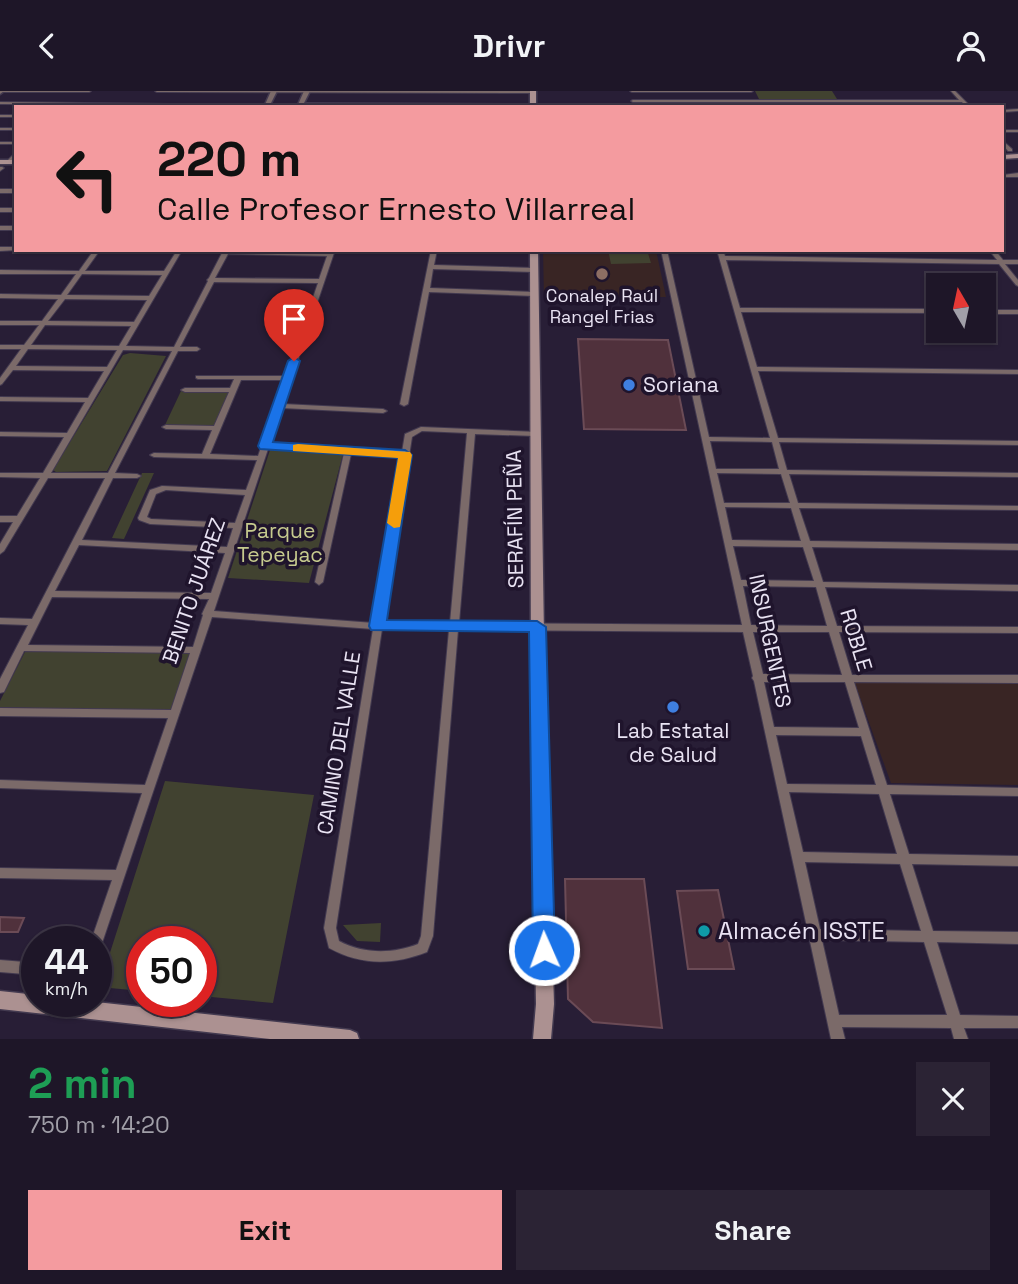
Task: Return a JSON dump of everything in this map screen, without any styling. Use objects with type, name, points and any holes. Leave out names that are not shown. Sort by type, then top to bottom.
[{"type":"main road","points":[[0,167],[12,162]]},
{"type":"main road","name":"SERAFÍN PEÑA","points":[[534,252],[537,627],[545,1004],[542,1039]]},
{"type":"main road","points":[[0,1000],[21,1001]]},
{"type":"main road","points":[[112,1009],[350,1039]]},
{"type":"street","points":[[0,91],[89,91]]},
{"type":"street","points":[[0,103],[67,105],[81,91]]},
{"type":"street","points":[[157,91],[533,92]]},
{"type":"street","points":[[300,105],[307,91]]},
{"type":"street","points":[[756,101],[751,91],[632,91],[634,104],[963,101]]},
{"type":"street","points":[[838,91],[845,100]]},
{"type":"street","points":[[953,91],[967,105]]},
{"type":"street","points":[[804,101],[807,105]]},
{"type":"street","points":[[1006,111],[1018,110]]},
{"type":"street","points":[[1006,111],[1018,119]]},
{"type":"street","points":[[0,383],[96,252]]},
{"type":"street","points":[[0,551],[179,252]]},
{"type":"street","points":[[0,689],[225,252]]},
{"type":"street","name":"BENITO JUÁREZ","points":[[103,926],[331,252]]},
{"type":"street","points":[[404,404],[434,252]]},
{"type":"street","name":"INSURGENTES","points":[[664,252],[731,543],[757,678],[838,1039]]},
{"type":"street","points":[[994,252],[1018,284]]},
{"type":"street","points":[[721,254],[1018,262]]},
{"type":"street","name":"ROBLE","points":[[721,254],[774,440],[961,1039]]},
{"type":"street","points":[[431,267],[534,269]]},
{"type":"street","points":[[0,272],[167,273]]},
{"type":"street","points":[[210,280],[320,281]]},
{"type":"street","points":[[426,290],[534,294]]},
{"type":"street","points":[[0,296],[152,298]]},
{"type":"street","points":[[737,310],[926,311]]},
{"type":"street","points":[[996,312],[1018,312]]},
{"type":"street","points":[[0,323],[135,324]]},
{"type":"street","points":[[0,347],[197,349]]},
{"type":"street","points":[[12,368],[109,369]]},
{"type":"street","points":[[754,369],[1018,372]]},
{"type":"street","points":[[198,377],[288,378]]},
{"type":"street","points":[[205,457],[238,378]]},
{"type":"street","points":[[185,390],[233,390]]},
{"type":"street","points":[[0,399],[89,400]]},
{"type":"street","points":[[279,406],[383,411]]},
{"type":"street","points":[[166,426],[218,428]]},
{"type":"street","points":[[265,446],[405,455],[408,436],[415,430],[535,434]]},
{"type":"street","points":[[453,627],[471,431]]},
{"type":"street","points":[[0,434],[68,435]]},
{"type":"street","points":[[708,439],[1018,443]]},
{"type":"street","points":[[319,582],[348,451]]},
{"type":"street","points":[[154,455],[261,458]]},
{"type":"street","name":"CAMINO DEL VALLE","points":[[405,455],[330,936],[333,944],[349,953],[395,956],[423,948],[428,925],[453,627]]},
{"type":"street","points":[[715,471],[1018,475]]},
{"type":"street","points":[[0,475],[137,476]]},
{"type":"street","points":[[237,526],[150,521],[142,518],[142,513],[153,492],[170,488],[248,493]]},
{"type":"street","points":[[721,505],[1018,508]]},
{"type":"street","points":[[0,519],[19,519]]},
{"type":"street","points":[[78,542],[229,550]]},
{"type":"street","points":[[731,543],[1018,547]]},
{"type":"street","points":[[738,583],[1018,588]]},
{"type":"street","points":[[49,594],[214,596]]},
{"type":"street","points":[[207,614],[377,626],[1018,630]]},
{"type":"street","points":[[0,621],[34,622]]},
{"type":"street","points":[[21,648],[196,650]]},
{"type":"street","points":[[757,678],[1018,679]]},
{"type":"street","points":[[0,712],[174,714]]},
{"type":"street","points":[[769,731],[864,732]]},
{"type":"street","points":[[0,784],[149,789]]},
{"type":"street","points":[[782,788],[1018,792]]},
{"type":"street","points":[[798,856],[1018,861]]},
{"type":"street","points":[[0,873],[120,875]]},
{"type":"street","points":[[815,935],[1018,938]]},
{"type":"street","points":[[0,966],[21,968]]},
{"type":"street","points":[[835,1021],[1018,1023]]},
{"type":"shaded area","name":"Conalep Raúl Rangel Frias","points":[[543,252],[656,252],[666,297],[544,298]]},
{"type":"shaded area","points":[[854,681],[1018,683],[1018,785],[891,783]]},
{"type":"green space","points":[[755,91],[832,91],[837,99],[759,99]]},
{"type":"green space","points":[[608,252],[648,252],[651,263],[611,264]]},
{"type":"green space","points":[[130,353],[166,356],[107,471],[56,472],[53,470],[123,355]]},
{"type":"green space","points":[[181,391],[234,391],[218,426],[165,425]]},
{"type":"green space","name":"Parque Tepeyac","points":[[270,450],[343,454],[309,583],[228,578]]},
{"type":"green space","points":[[142,473],[154,473],[124,539],[112,538]]},
{"type":"green space","points":[[26,650],[196,650],[172,712],[0,707],[0,701]]},
{"type":"green space","points":[[165,781],[314,795],[273,1003],[217,998],[217,926],[126,926],[126,990],[112,988],[112,946]]},
{"type":"green space","points":[[381,923],[380,942],[357,941],[343,925]]},
{"type":"building","name":"Soriana","points":[[578,339],[668,340],[686,430],[584,429]]},
{"type":"building","points":[[565,879],[644,879],[662,1028],[593,1022],[568,999]]},
{"type":"building","name":"Almacén ISSTE","points":[[718,890],[734,969],[688,969],[677,891]]},
{"type":"building","points":[[0,917],[24,918],[18,932],[0,932]]},
{"type":"slow traffic","points":[[298,448],[405,455],[394,523]]},
{"type":"place","name":"Conalep Raúl Rangel Frias","points":[[602,274]]},
{"type":"place","name":"Soriana","points":[[629,385]]},
{"type":"place","name":"Lab Estatal de Salud","points":[[673,707]]},
{"type":"place","name":"Almacén ISSTE","points":[[704,931]]},
{"type":"route","points":[[294,361],[265,446],[405,455],[377,626],[537,627],[544,950]]}]
